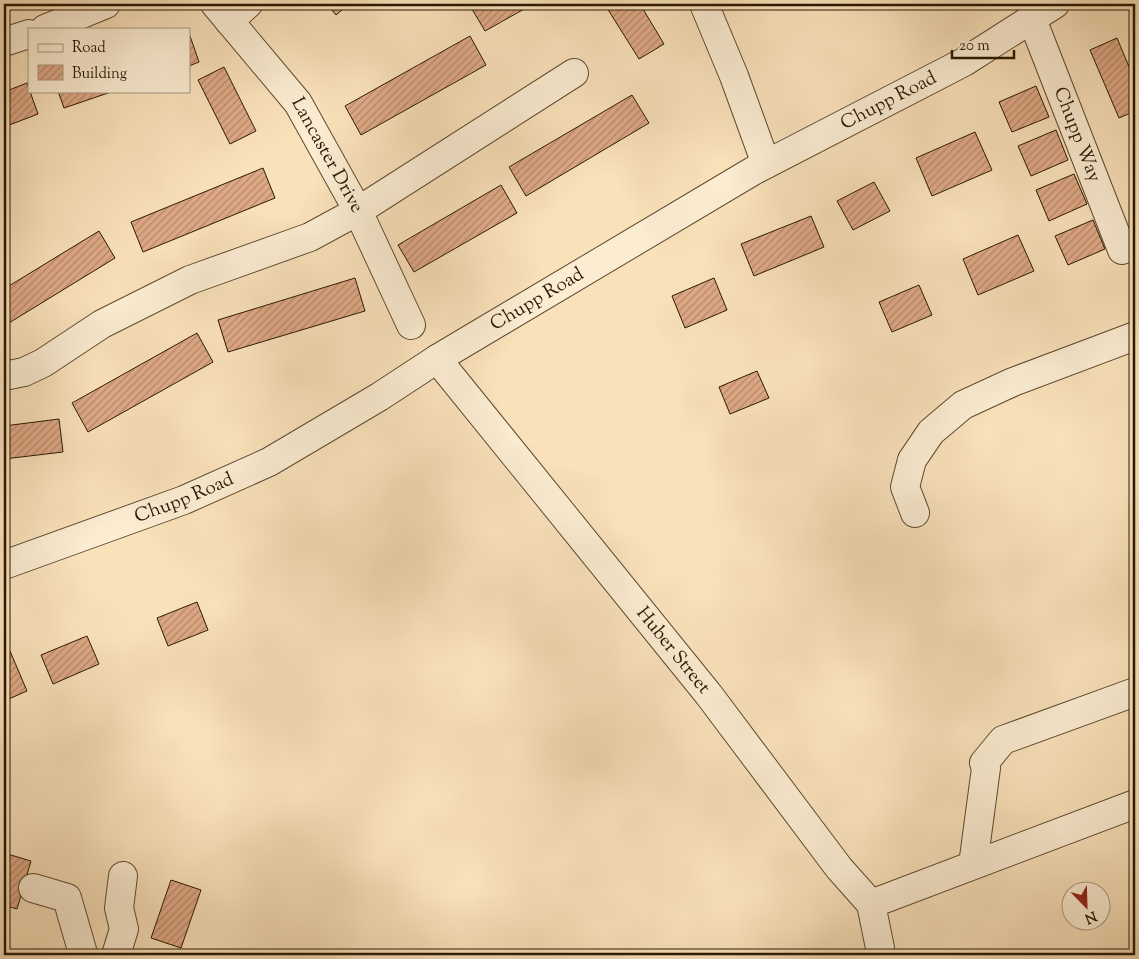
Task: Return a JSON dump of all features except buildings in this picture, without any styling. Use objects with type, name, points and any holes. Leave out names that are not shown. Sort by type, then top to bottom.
[{"type":"street","points":[[47,28],[106,4]]},
{"type":"street","points":[[704,4],[734,76],[766,164]]},
{"type":"street","name":"Chupp Road","points":[[4,565],[184,500],[269,462],[379,397],[437,359],[766,164],[964,62],[1055,4]]},
{"type":"street","name":"Lancaster Drive","points":[[231,9],[298,104],[358,211],[410,325]]},
{"type":"street","name":"Chupp Way","points":[[1032,19],[1122,250]]},
{"type":"street","points":[[4,42],[28,34]]},
{"type":"street","points":[[4,376],[30,369],[102,324],[190,280],[310,237],[358,211],[574,73]]},
{"type":"street","points":[[915,513],[904,487],[912,460],[931,432],[962,405],[1013,382],[1135,336]]},
{"type":"street","name":"Huber Street","points":[[437,359],[709,695],[839,868],[871,904]]},
{"type":"street","points":[[974,865],[986,768],[984,763],[1003,740],[1135,692]]},
{"type":"street","points":[[878,955],[880,948],[871,904],[1135,804]]},
{"type":"street","points":[[116,955],[124,929],[119,908],[123,876]]},
{"type":"street","points":[[33,888],[66,898],[82,955]]}]
